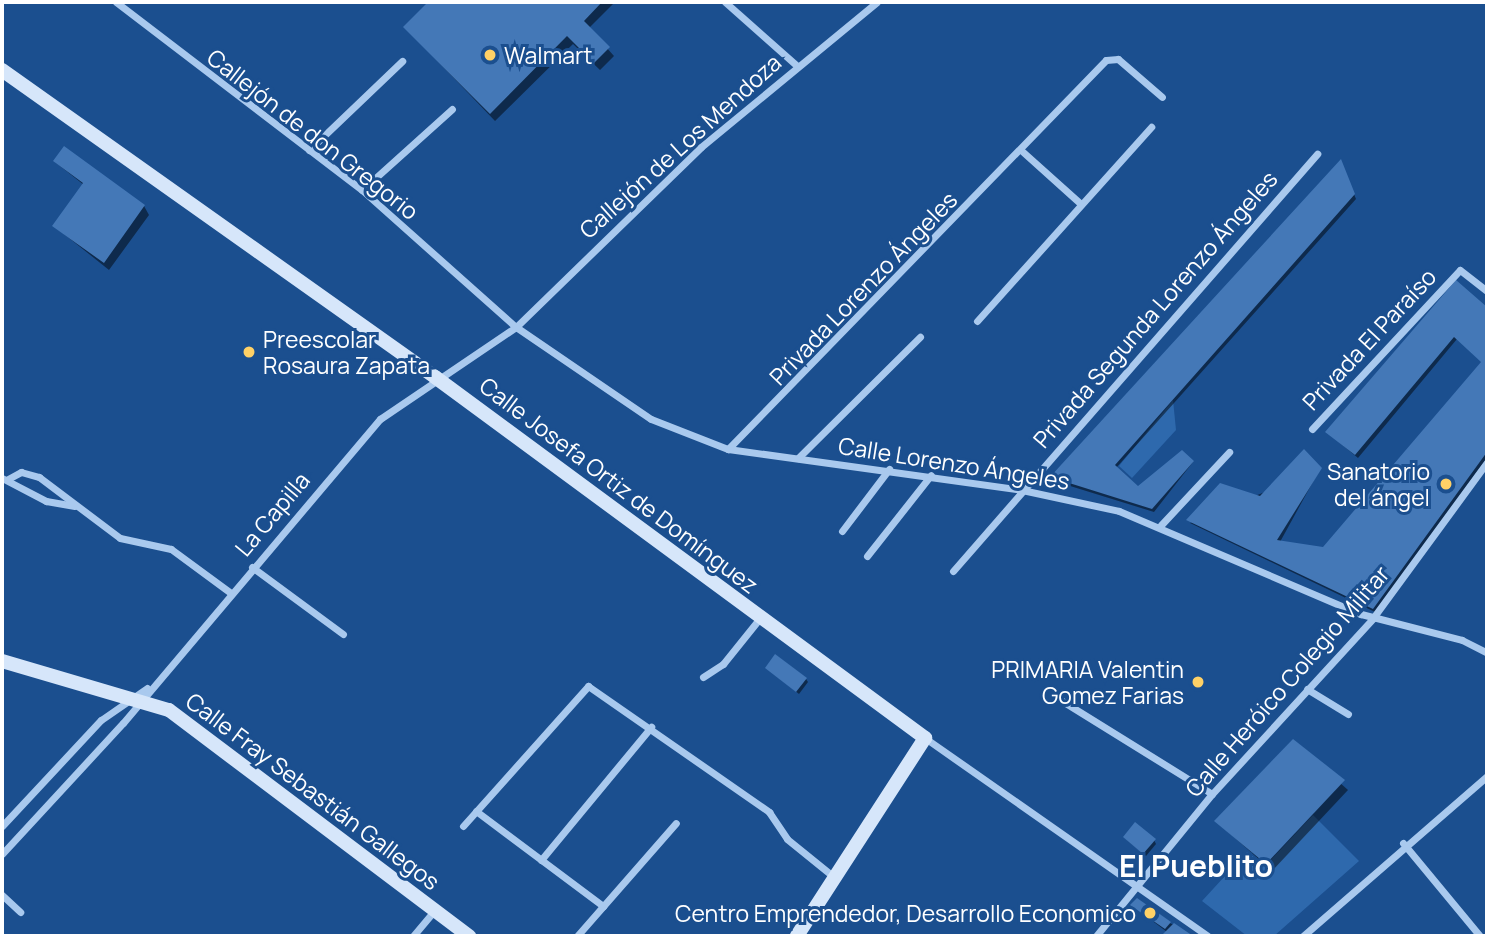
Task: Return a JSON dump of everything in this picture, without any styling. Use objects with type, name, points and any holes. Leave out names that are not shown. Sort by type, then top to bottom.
[{"type":"street","name":"Callejón de don Gregorio","points":[[116,2],[362,190],[516,327]]},
{"type":"street","points":[[725,2],[797,66]]},
{"type":"street","name":"Callejón de Los Mendoza","points":[[516,327],[701,148],[877,2]]},
{"type":"street","name":"Privada Lorenzo Ángeles","points":[[729,449],[1023,152],[1112,56],[1162,97]]},
{"type":"street","points":[[309,150],[402,61]]},
{"type":"street","name":"Calle Josefa Ortiz de Domínguez","points":[[2,70],[435,377],[925,738],[1208,936]]},
{"type":"street","points":[[362,190],[452,109]]},
{"type":"street","points":[[977,321],[1151,127]]},
{"type":"street","points":[[1023,152],[1081,204]]},
{"type":"street","name":"Privada Segunda Lorenzo Ángeles","points":[[953,571],[1317,154]]},
{"type":"street","name":"Privada El Paraíso","points":[[1312,429],[1460,270],[1487,291]]},
{"type":"street","points":[[435,377],[516,327]]},
{"type":"street","name":"Calle Lorenzo Ángeles","points":[[516,327],[651,419],[729,449],[889,469],[1022,490],[1161,525],[1373,618],[1462,640],[1487,653]]},
{"type":"street","points":[[798,458],[920,337]]},
{"type":"street","name":"La Capilla","points":[[140,694],[231,593],[380,419],[435,377]]},
{"type":"street","points":[[1161,525],[1229,452]]},
{"type":"street","name":"Calle Heróico Colegio Militar","points":[[1096,936],[1212,794],[1373,618],[1487,462]]},
{"type":"street","points":[[842,531],[889,469]]},
{"type":"street","points":[[5,479],[21,472],[39,477],[120,538],[171,549],[231,593]]},
{"type":"street","points":[[867,556],[931,475]]},
{"type":"street","points":[[5,479],[46,501],[76,506]]},
{"type":"street","points":[[252,567],[343,634]]},
{"type":"street","points":[[703,677],[723,664],[760,618]]},
{"type":"street","name":"Calle Fray Sebastián Gallegos","points":[[2,661],[140,694],[169,710],[468,936]]},
{"type":"street","points":[[463,826],[588,686],[651,727],[769,812],[787,839],[834,877]]},
{"type":"street","points":[[1307,689],[1348,714]]},
{"type":"street","points":[[2,826],[140,694]]},
{"type":"street","points":[[2,854],[140,694]]},
{"type":"street","points":[[1059,699],[1212,794]]},
{"type":"street","points":[[541,860],[651,727]]},
{"type":"street","points":[[797,936],[925,738]]},
{"type":"street","points":[[1303,936],[1403,843],[1487,776]]},
{"type":"street","points":[[477,811],[603,906]]},
{"type":"street","points":[[577,936],[676,823]]},
{"type":"street","points":[[1403,843],[1480,936]]},
{"type":"street","points":[[2,895],[20,912]]},
{"type":"street","points":[[413,936],[434,911]]},
{"type":"shaded area","points":[[1173,400],[1176,430],[1132,478],[1119,466]]},
{"type":"shaded area","points":[[1313,815],[1359,861],[1274,936],[1247,936],[1202,901],[1247,852],[1265,866]]},
{"type":"building","name":"Walmart","points":[[428,2],[602,2],[584,21],[610,47],[594,63],[567,36],[490,114],[403,27]]},
{"type":"building","points":[[64,146],[145,205],[104,263],[52,226],[83,183],[53,161]]},
{"type":"building","points":[[1341,159],[1355,194],[1115,465],[1138,486],[1182,450],[1194,461],[1152,509],[1050,477]]},
{"type":"building","points":[[1456,280],[1487,307],[1487,452],[1373,609],[1186,520],[1220,483],[1260,496],[1304,449],[1322,468],[1277,540],[1323,547],[1481,362],[1454,337],[1355,455],[1325,432]]},
{"type":"building","points":[[775,654],[807,678],[796,692],[765,668]]},
{"type":"building","points":[[1293,739],[1345,780],[1266,864],[1214,821]]},
{"type":"building","points":[[1135,822],[1156,839],[1143,854],[1123,837]]},
{"type":"building","name":"Centro Emprendedor, Desarrollo Economico","points":[[1137,898],[1171,922],[1165,929],[1130,905]]},
{"type":"building","points":[[1174,923],[1193,936],[1161,936]]},
{"type":"place","name":"Walmart","points":[[490,55]]},
{"type":"place","name":"Preescolar Rosaura Zapata","points":[[249,352]]},
{"type":"place","name":"Sanatorio del ángel","points":[[1446,484]]},
{"type":"place","name":"PRIMARIA Valentin Gomez Farias","points":[[1198,682]]},
{"type":"place","name":"Centro Emprendedor, Desarrollo Economico","points":[[1150,913]]},
{"type":"district","name":"El Pueblito","points":[[1196,866]]}]
